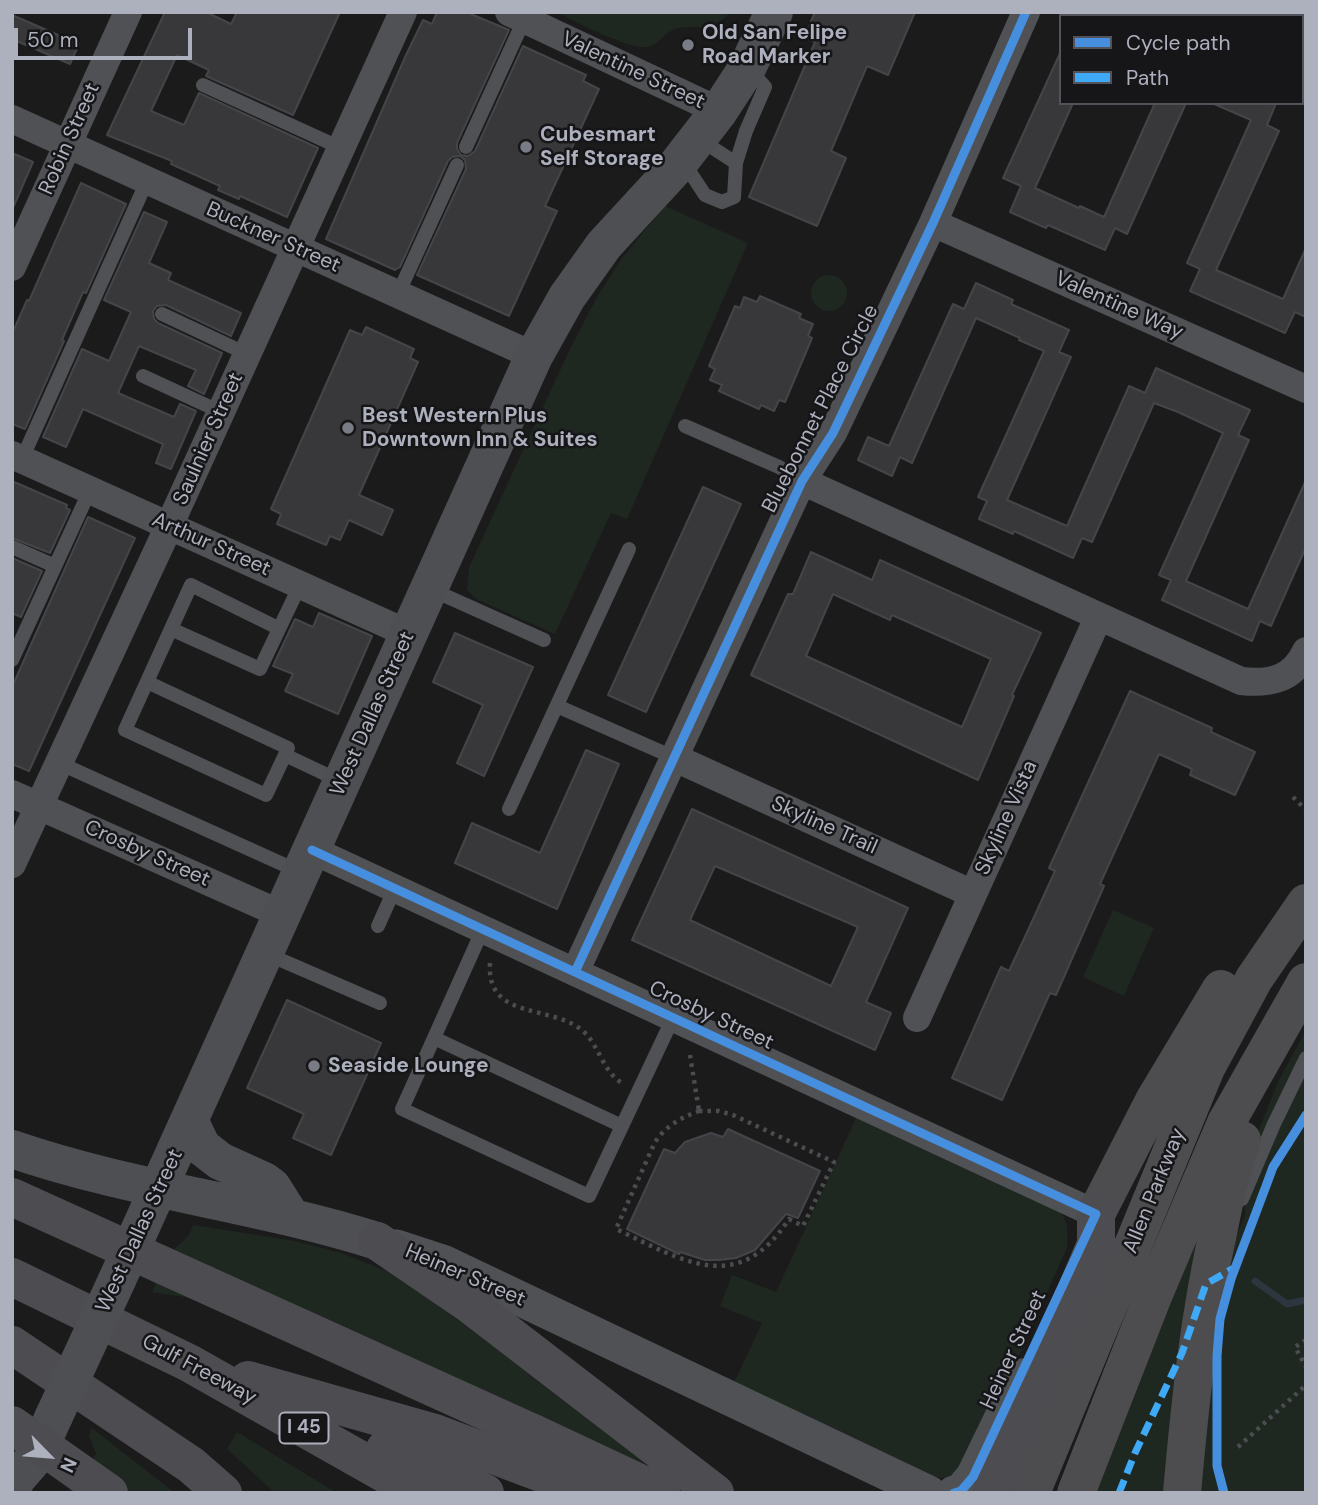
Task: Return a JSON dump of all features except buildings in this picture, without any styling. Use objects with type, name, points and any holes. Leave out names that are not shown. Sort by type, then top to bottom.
[{"type":"highway","points":[[12,1197],[661,1493]]},
{"type":"highway","points":[[990,1493],[1096,1244],[1096,1214]]},
{"type":"highway","points":[[377,1241],[468,1303],[715,1493]]},
{"type":"highway","name":"Gulf Freeway","points":[[12,1277],[189,1363],[419,1493]]},
{"type":"highway","points":[[12,1345],[191,1465],[223,1493]]},
{"type":"highway","points":[[189,1363],[485,1493]]},
{"type":"highway","points":[[189,1363],[435,1433],[594,1493]]},
{"type":"highway","points":[[12,1425],[109,1493]]},
{"type":"main road","name":"West Dallas Street","points":[[12,1488],[28,1465],[54,1416],[159,1190],[534,356],[567,297],[604,245],[700,136],[747,68],[774,12]]},
{"type":"main road","points":[[1096,1214],[1155,1099],[1220,990],[1306,903]]},
{"type":"main road","name":"Allen Parkway","points":[[1031,1493],[1206,1068],[1254,979],[1306,903]]},
{"type":"main road","name":"Allen Parkway","points":[[1076,1493],[1153,1296],[1226,1123],[1306,982]]},
{"type":"main road","points":[[1182,1493],[1191,1383],[1206,1284],[1233,1165],[1258,1094],[1272,1038]]},
{"type":"main road","points":[[190,1122],[202,1147],[220,1161],[272,1187],[291,1217]]},
{"type":"main road","name":"Heiner Street","points":[[12,1149],[159,1190],[291,1217],[377,1241]]},
{"type":"street","name":"Robin Street","points":[[12,267],[128,12]]},
{"type":"street","name":"Saulnier Street","points":[[12,864],[403,12]]},
{"type":"street","name":"Bluebonnet Place Circle","points":[[575,972],[802,481],[833,433],[933,223],[1026,12]]},
{"type":"street","name":"Valentine Street","points":[[517,16],[700,136]]},
{"type":"street","name":"Buckner Street","points":[[12,119],[534,356]]},
{"type":"street","name":"Valentine Way","points":[[933,223],[1306,389]]},
{"type":"street","name":"Arthur Street","points":[[17,457],[409,634]]},
{"type":"street","name":"Bluebonnet Place Circle","points":[[802,481],[1241,681],[1263,683],[1287,677],[1306,651]]},
{"type":"street","name":"Skyline Vista","points":[[917,1018],[1098,618]]},
{"type":"street","name":"Skyline Trail","points":[[675,758],[973,894]]},
{"type":"street","name":"Crosby Street","points":[[12,794],[282,915]]},
{"type":"street","name":"Crosby Street","points":[[307,862],[395,888],[1096,1214]]},
{"type":"street","name":"Heiner Street","points":[[954,1493],[961,1491],[973,1477],[1096,1214]]},
{"type":"street","name":"Heiner Street","points":[[377,1241],[445,1263],[929,1493]]},
{"type":"lane","points":[[466,147],[517,16]]},
{"type":"lane","points":[[700,136],[705,195],[722,202],[734,197],[736,163],[765,87],[747,68]]},
{"type":"lane","points":[[203,85],[341,148]]},
{"type":"lane","points":[[700,136],[736,163]]},
{"type":"lane","points":[[398,294],[457,165]]},
{"type":"lane","points":[[17,457],[147,181]]},
{"type":"lane","points":[[162,314],[247,354]]},
{"type":"lane","points":[[143,376],[221,412]]},
{"type":"lane","points":[[685,426],[779,467],[802,481]]},
{"type":"lane","points":[[12,660],[90,490]]},
{"type":"lane","points":[[12,547],[55,566]]},
{"type":"lane","points":[[509,809],[629,549]]},
{"type":"lane","points":[[171,629],[260,669],[300,584]]},
{"type":"lane","points":[[147,682],[288,748],[266,795],[125,730],[191,585],[278,628]]},
{"type":"lane","points":[[430,588],[544,640]]},
{"type":"lane","points":[[557,706],[675,758]]},
{"type":"lane","points":[[285,755],[342,782]]},
{"type":"lane","points":[[59,764],[307,862]]},
{"type":"lane","points":[[378,926],[395,888]]},
{"type":"lane","points":[[483,929],[402,1109],[589,1196],[673,1018]]},
{"type":"lane","points":[[265,954],[380,1003]]},
{"type":"lane","points":[[434,1038],[622,1126]]},
{"type":"lane","points":[[1206,1284],[1274,1124],[1306,1058]]},
{"type":"path","points":[[1293,797],[1306,810]]},
{"type":"path","points":[[490,963],[489,978],[505,1000],[527,1011],[550,1014],[581,1029],[617,1081],[626,1086]]},
{"type":"path","points":[[690,1055],[699,1111]]},
{"type":"path","points":[[699,1111],[719,1111],[733,1115],[834,1162],[803,1226],[789,1219],[775,1240],[756,1256],[734,1265],[709,1267],[675,1257],[616,1229],[655,1142],[664,1129],[699,1111]]},
{"type":"path","points":[[1306,1340],[1296,1347],[1306,1367]]},
{"type":"path","points":[[1235,1450],[1306,1385]]},
{"type":"shaded area","points":[[556,12],[731,12],[712,28],[679,28],[651,46],[639,47],[615,40]]},
{"type":"shaded area","points":[[665,206],[748,243],[627,519],[611,513],[555,634],[478,600],[467,590],[469,567],[569,351],[598,295],[622,258]]},
{"type":"shaded area","points":[[829,275],[841,281],[847,293],[841,305],[829,311],[817,305],[811,293],[817,281]]},
{"type":"shaded area","points":[[1113,910],[1154,928],[1124,996],[1083,977]]},
{"type":"shaded area","points":[[1306,1030],[1306,1493],[1196,1493],[1230,1252],[1245,1215],[1245,1164],[1278,1082]]},
{"type":"shaded area","points":[[856,1118],[1058,1209],[1066,1223],[1067,1248],[977,1449],[950,1479],[936,1477],[733,1385],[762,1323],[720,1306],[732,1275],[776,1292]]},
{"type":"shaded area","points":[[1219,1172],[1172,1493],[1095,1493]]},
{"type":"shaded area","points":[[193,1225],[295,1241],[341,1253],[392,1273],[442,1300],[665,1472],[282,1312],[152,1292],[168,1255],[189,1235]]},
{"type":"shaded area","points":[[92,1428],[175,1493],[66,1493],[96,1454],[89,1435]]},
{"type":"shaded area","points":[[237,1432],[337,1493],[275,1493],[227,1449]]},
{"type":"waterway","points":[[1255,1281],[1287,1304],[1306,1300]]},
{"type":"marked path","points":[[1119,1493],[1182,1353],[1206,1284],[1234,1268]]},
{"type":"cycle path","points":[[575,972],[802,481],[833,433],[933,223],[1026,12]]},
{"type":"cycle path","points":[[312,850],[1096,1214],[973,1477],[961,1491],[954,1493]]},
{"type":"cycle path","points":[[1224,1493],[1217,1466],[1217,1356],[1220,1319],[1231,1279],[1273,1167],[1306,1115]]},
{"type":"place","name":"Old San Felipe Road Marker","points":[[688,45]]},
{"type":"place","name":"Cubesmart Self Storage","points":[[526,147]]},
{"type":"place","name":"Best Western Plus Downtown Inn & Suites","points":[[348,428]]},
{"type":"place","name":"Seaside Lounge","points":[[314,1066]]}]
